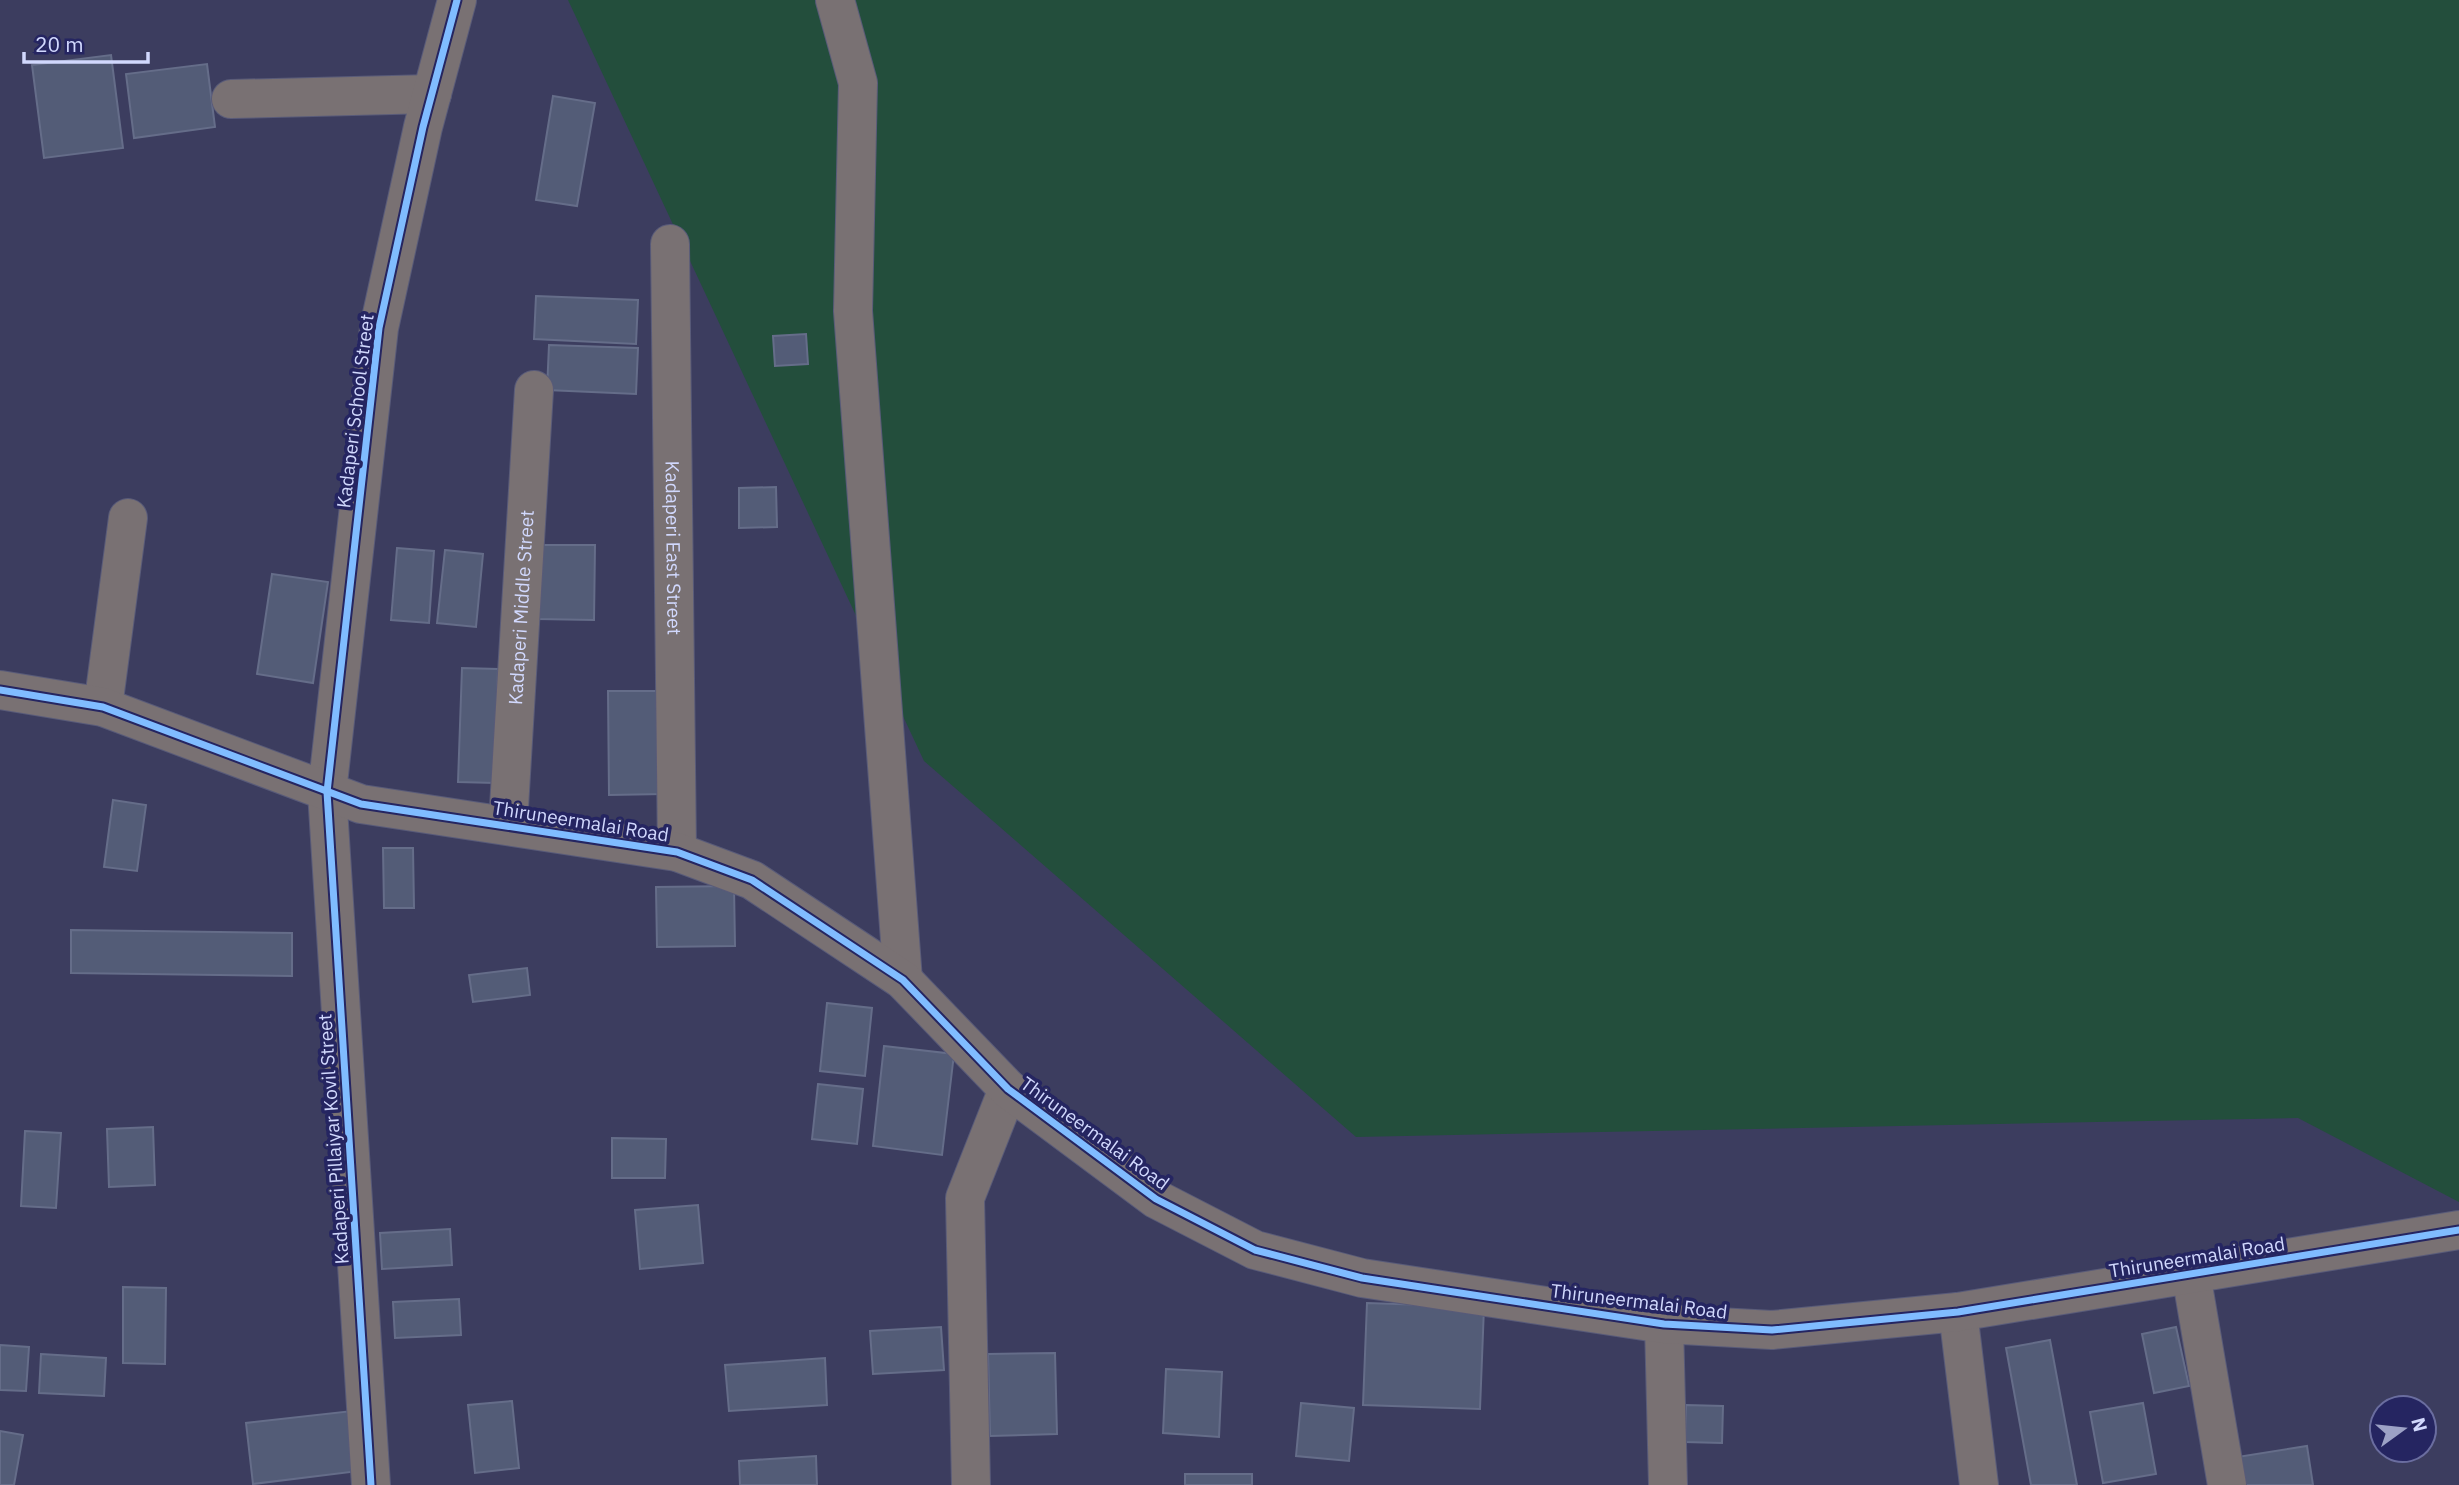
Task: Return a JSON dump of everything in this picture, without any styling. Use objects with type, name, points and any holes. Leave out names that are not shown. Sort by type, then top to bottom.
[{"type":"street","name":"Kadaperi School Street","points":[[327,792],[379,328],[432,94],[457,0]]},
{"type":"street","points":[[835,0],[858,83],[853,311],[903,980]]},
{"type":"street","points":[[231,99],[432,94]]},
{"type":"street","name":"Kadaperi East Street","points":[[670,244],[677,852]]},
{"type":"street","name":"Kadaperi Middle Street","points":[[508,824],[534,390]]},
{"type":"street","points":[[103,707],[128,518]]},
{"type":"street","name":"Thiruneermalai Road","points":[[0,690],[103,707],[361,804],[508,824],[677,852],[752,880],[903,980],[1008,1089],[1156,1199],[1255,1250],[1362,1278],[1664,1324],[1772,1330],[1958,1312],[2459,1230]]},
{"type":"street","name":"Kadaperi Pillaiyar Kovil Street","points":[[327,792],[371,1485]]},
{"type":"street","points":[[971,1485],[965,1198],[1008,1089]]},
{"type":"street","points":[[2191,1274],[2227,1485]]},
{"type":"street","points":[[1958,1312],[1979,1485]]},
{"type":"street","points":[[1664,1324],[1668,1485]]},
{"type":"green space","points":[[568,0],[2459,0],[2459,1202],[2298,1118],[1356,1137],[924,761]]},
{"type":"building","points":[[111,55],[123,148],[44,158],[32,65]]},
{"type":"building","points":[[207,64],[215,127],[134,138],[126,74]]},
{"type":"building","points":[[553,96],[595,103],[577,206],[536,200]]},
{"type":"building","points":[[536,296],[638,300],[636,344],[534,339]]},
{"type":"building","points":[[806,334],[808,364],[775,366],[773,336]]},
{"type":"building","points":[[549,345],[638,348],[636,394],[547,390]]},
{"type":"building","points":[[776,487],[777,527],[739,528],[739,488]]},
{"type":"building","points":[[539,545],[595,545],[594,620],[538,619]]},
{"type":"building","points":[[397,548],[434,551],[429,623],[391,620]]},
{"type":"building","points":[[445,550],[483,554],[476,627],[437,623]]},
{"type":"building","points":[[272,574],[328,582],[313,683],[257,674]]},
{"type":"building","points":[[462,668],[498,669],[495,783],[458,782]]},
{"type":"building","points":[[608,691],[663,691],[664,794],[609,795]]},
{"type":"building","points":[[113,800],[146,805],[137,871],[104,867]]},
{"type":"building","points":[[383,848],[413,848],[414,908],[384,908]]},
{"type":"building","points":[[734,886],[735,946],[657,947],[656,887]]},
{"type":"building","points":[[71,930],[292,933],[292,976],[71,973]]},
{"type":"building","points":[[527,968],[530,995],[473,1002],[469,975]]},
{"type":"building","points":[[827,1003],[872,1008],[865,1076],[820,1071]]},
{"type":"building","points":[[884,1046],[954,1054],[942,1155],[873,1146]]},
{"type":"building","points":[[818,1084],[863,1089],[857,1144],[812,1139]]},
{"type":"building","points":[[153,1127],[155,1185],[109,1187],[107,1129]]},
{"type":"building","points":[[25,1131],[61,1133],[56,1208],[21,1206]]},
{"type":"building","points":[[612,1138],[666,1139],[665,1178],[612,1178]]},
{"type":"building","points":[[698,1205],[703,1263],[640,1269],[635,1210]]},
{"type":"building","points":[[450,1229],[452,1265],[382,1269],[380,1233]]},
{"type":"building","points":[[123,1287],[166,1288],[165,1364],[123,1363]]},
{"type":"building","points":[[459,1299],[461,1335],[395,1338],[393,1302]]},
{"type":"building","points":[[1367,1303],[1484,1307],[1480,1409],[1363,1405]]},
{"type":"building","points":[[941,1327],[944,1370],[873,1374],[870,1331]]},
{"type":"building","points":[[2176,1327],[2189,1386],[2154,1393],[2142,1334]]},
{"type":"building","points":[[2050,1340],[2077,1485],[2031,1485],[2006,1348]]},
{"type":"building","points":[[0,1345],[29,1347],[26,1391],[0,1390]]},
{"type":"building","points":[[1055,1353],[1057,1434],[990,1436],[988,1354]]},
{"type":"building","points":[[41,1354],[106,1358],[104,1396],[39,1393]]},
{"type":"building","points":[[825,1358],[827,1405],[729,1411],[725,1365]]},
{"type":"building","points":[[1166,1369],[1222,1372],[1219,1437],[1163,1433]]},
{"type":"building","points":[[512,1401],[519,1468],[475,1473],[468,1405]]},
{"type":"building","points":[[1301,1403],[1354,1408],[1349,1461],[1296,1456]]},
{"type":"building","points":[[2143,1403],[2156,1474],[2103,1483],[2090,1412]]},
{"type":"building","points":[[1686,1405],[1723,1406],[1722,1443],[1685,1442]]},
{"type":"building","points":[[352,1411],[359,1471],[253,1484],[246,1423]]},
{"type":"building","points":[[0,1431],[23,1435],[14,1485],[0,1485]]},
{"type":"building","points":[[2307,1446],[2313,1485],[2235,1485],[2231,1458]]},
{"type":"building","points":[[816,1456],[817,1485],[740,1485],[739,1461]]},
{"type":"building","points":[[1185,1474],[1252,1474],[1252,1485],[1185,1485]]},
{"type":"cycle path","points":[[371,1485],[327,792],[379,328],[423,127],[457,0]]},
{"type":"cycle path","points":[[0,690],[103,707],[361,804],[677,852],[752,880],[903,980],[1008,1089],[1156,1199],[1255,1250],[1362,1278],[1664,1324],[1772,1330],[1958,1312],[2459,1230]]}]
